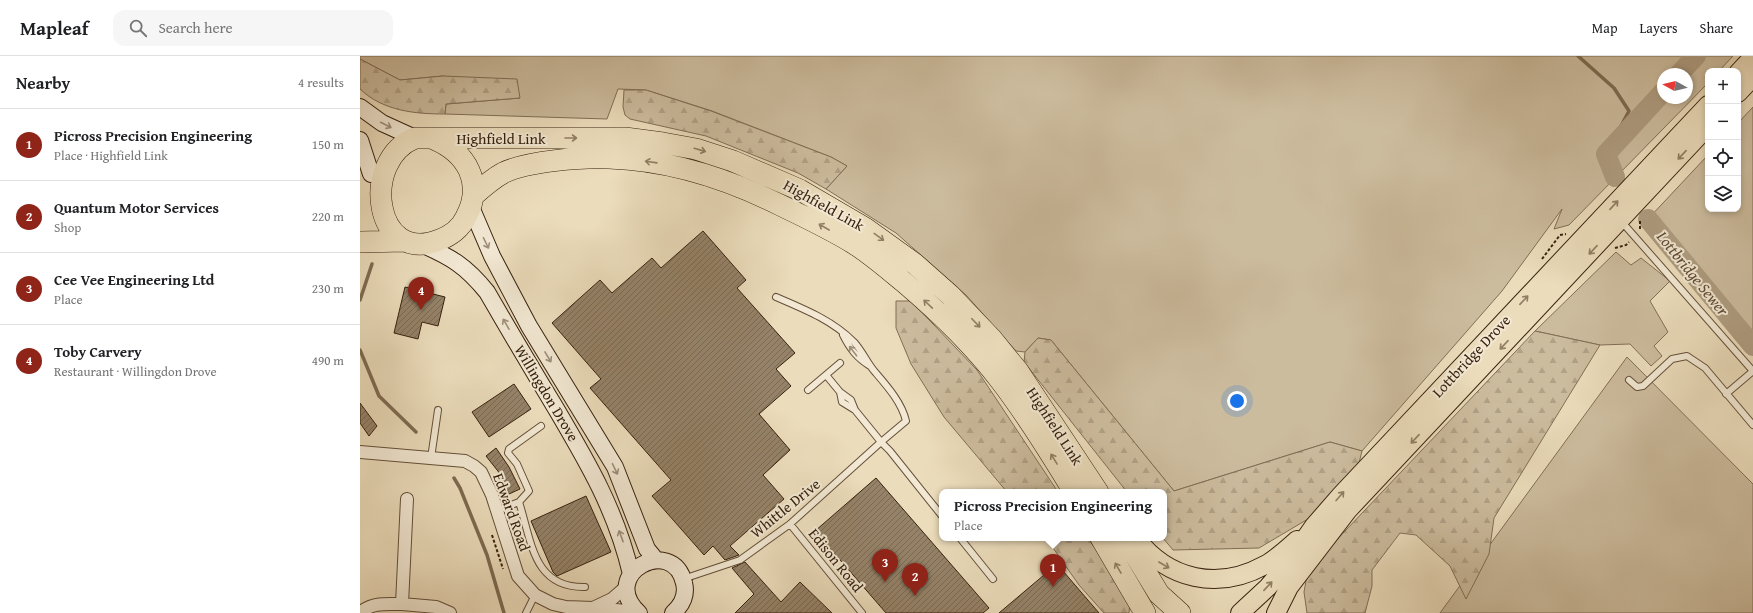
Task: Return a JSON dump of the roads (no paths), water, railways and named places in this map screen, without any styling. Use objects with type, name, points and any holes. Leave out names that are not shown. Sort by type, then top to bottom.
[{"type":"highway","name":"Highfield Link","points":[[424,139],[625,138],[663,143],[696,149],[734,161],[800,190],[865,228],[915,264],[950,295],[991,338],[1018,371],[1096,489]]},
{"type":"highway","points":[[360,242],[413,243],[434,242],[446,237],[461,224],[472,201],[473,181],[468,167],[459,154],[448,145],[424,139],[400,142],[388,150],[377,161],[368,185],[369,202],[374,215],[387,231],[413,243]]},
{"type":"highway","name":"Highfield Link","points":[[472,201],[494,178],[505,172],[536,164],[596,158],[629,158],[694,170],[749,189],[815,222],[854,244],[920,296],[964,338],[1000,380],[1038,435],[1072,489]]},
{"type":"highway","points":[[1103,541],[1145,613]]},
{"type":"highway","points":[[1128,541],[1159,594],[1180,613]]},
{"type":"main road","points":[[1741,70],[1753,57]]},
{"type":"main road","points":[[1741,90],[1753,77]]},
{"type":"main road","name":"Lottbridge Drove","points":[[1240,613],[1285,567],[1314,526],[1372,461],[1705,108]]},
{"type":"main road","name":"Lottbridge Drove","points":[[1276,613],[1289,587],[1348,510],[1621,221],[1705,129]]},
{"type":"main road","points":[[1139,541],[1159,562],[1178,573],[1202,579],[1224,579],[1245,574],[1266,565],[1314,526]]},
{"type":"street","points":[[360,107],[382,123],[424,139]]},
{"type":"street","points":[[360,140],[368,185]]},
{"type":"street","name":"Willingdon Drove","points":[[472,201],[489,250],[530,326],[615,467],[647,549],[656,560]]},
{"type":"street","name":"Willingdon Drove","points":[[413,243],[461,265],[473,275],[487,292],[596,477],[626,550],[629,580],[629,601],[638,613]]},
{"type":"street","name":"Edward Road","points":[[360,452],[465,461],[474,466],[481,472],[489,489],[518,576],[535,595],[552,604],[566,608],[593,608],[638,613]]},
{"type":"street","points":[[402,604],[407,499]]},
{"type":"street","points":[[629,580],[642,564],[656,560],[673,566],[683,579],[685,595],[677,612]]},
{"type":"street","name":"Edward Road","points":[[593,608],[612,599],[629,580]]},
{"type":"street","points":[[360,613],[367,607],[379,604],[402,604],[436,607],[450,613]]},
{"type":"lane","points":[[1621,221],[1753,371],[1726,394]]},
{"type":"lane","name":"Whittle Drive","points":[[683,579],[740,560],[790,524],[906,421],[903,410],[870,366],[859,360],[849,348],[841,331],[820,316],[776,297]]},
{"type":"lane","points":[[1629,380],[1637,387],[1643,386],[1672,359],[1686,356],[1705,368],[1753,425]]},
{"type":"lane","points":[[808,390],[840,363]]},
{"type":"lane","points":[[826,375],[840,392],[851,400],[854,410],[890,451],[939,512]]},
{"type":"lane","points":[[431,458],[438,410]]},
{"type":"lane","points":[[496,511],[519,502],[529,491],[517,464],[508,453],[509,449],[541,426]]},
{"type":"lane","points":[[519,502],[538,560],[546,574],[554,581],[562,584],[585,587]]},
{"type":"lane","name":"Edison Road","points":[[790,524],[862,613]]},
{"type":"lane","points":[[962,541],[993,579]]},
{"type":"lane","points":[[526,613],[535,595]]},
{"type":"waterway","points":[[1578,56],[1614,88],[1629,111],[1606,154]]},
{"type":"waterway","points":[[1685,68],[1696,56]]},
{"type":"waterway","points":[[1615,177],[1606,154],[1657,99]]},
{"type":"waterway","name":"Lottbridge Sewer","points":[[1648,219],[1753,346]]},
{"type":"waterway","points":[[360,300],[372,264]]},
{"type":"waterway","points":[[360,350],[379,396],[416,432]]},
{"type":"waterway","points":[[454,478],[460,488],[487,555],[504,613]]},
{"type":"place","name":"Toby Carvery","points":[[421,310]]},
{"type":"place","name":"Cee Vee Engineering Ltd","points":[[885,582]]},
{"type":"place","name":"Picross Precision Engineering","points":[[1053,587]]},
{"type":"place","name":"Quantum Motor Services","points":[[915,596]]}]
